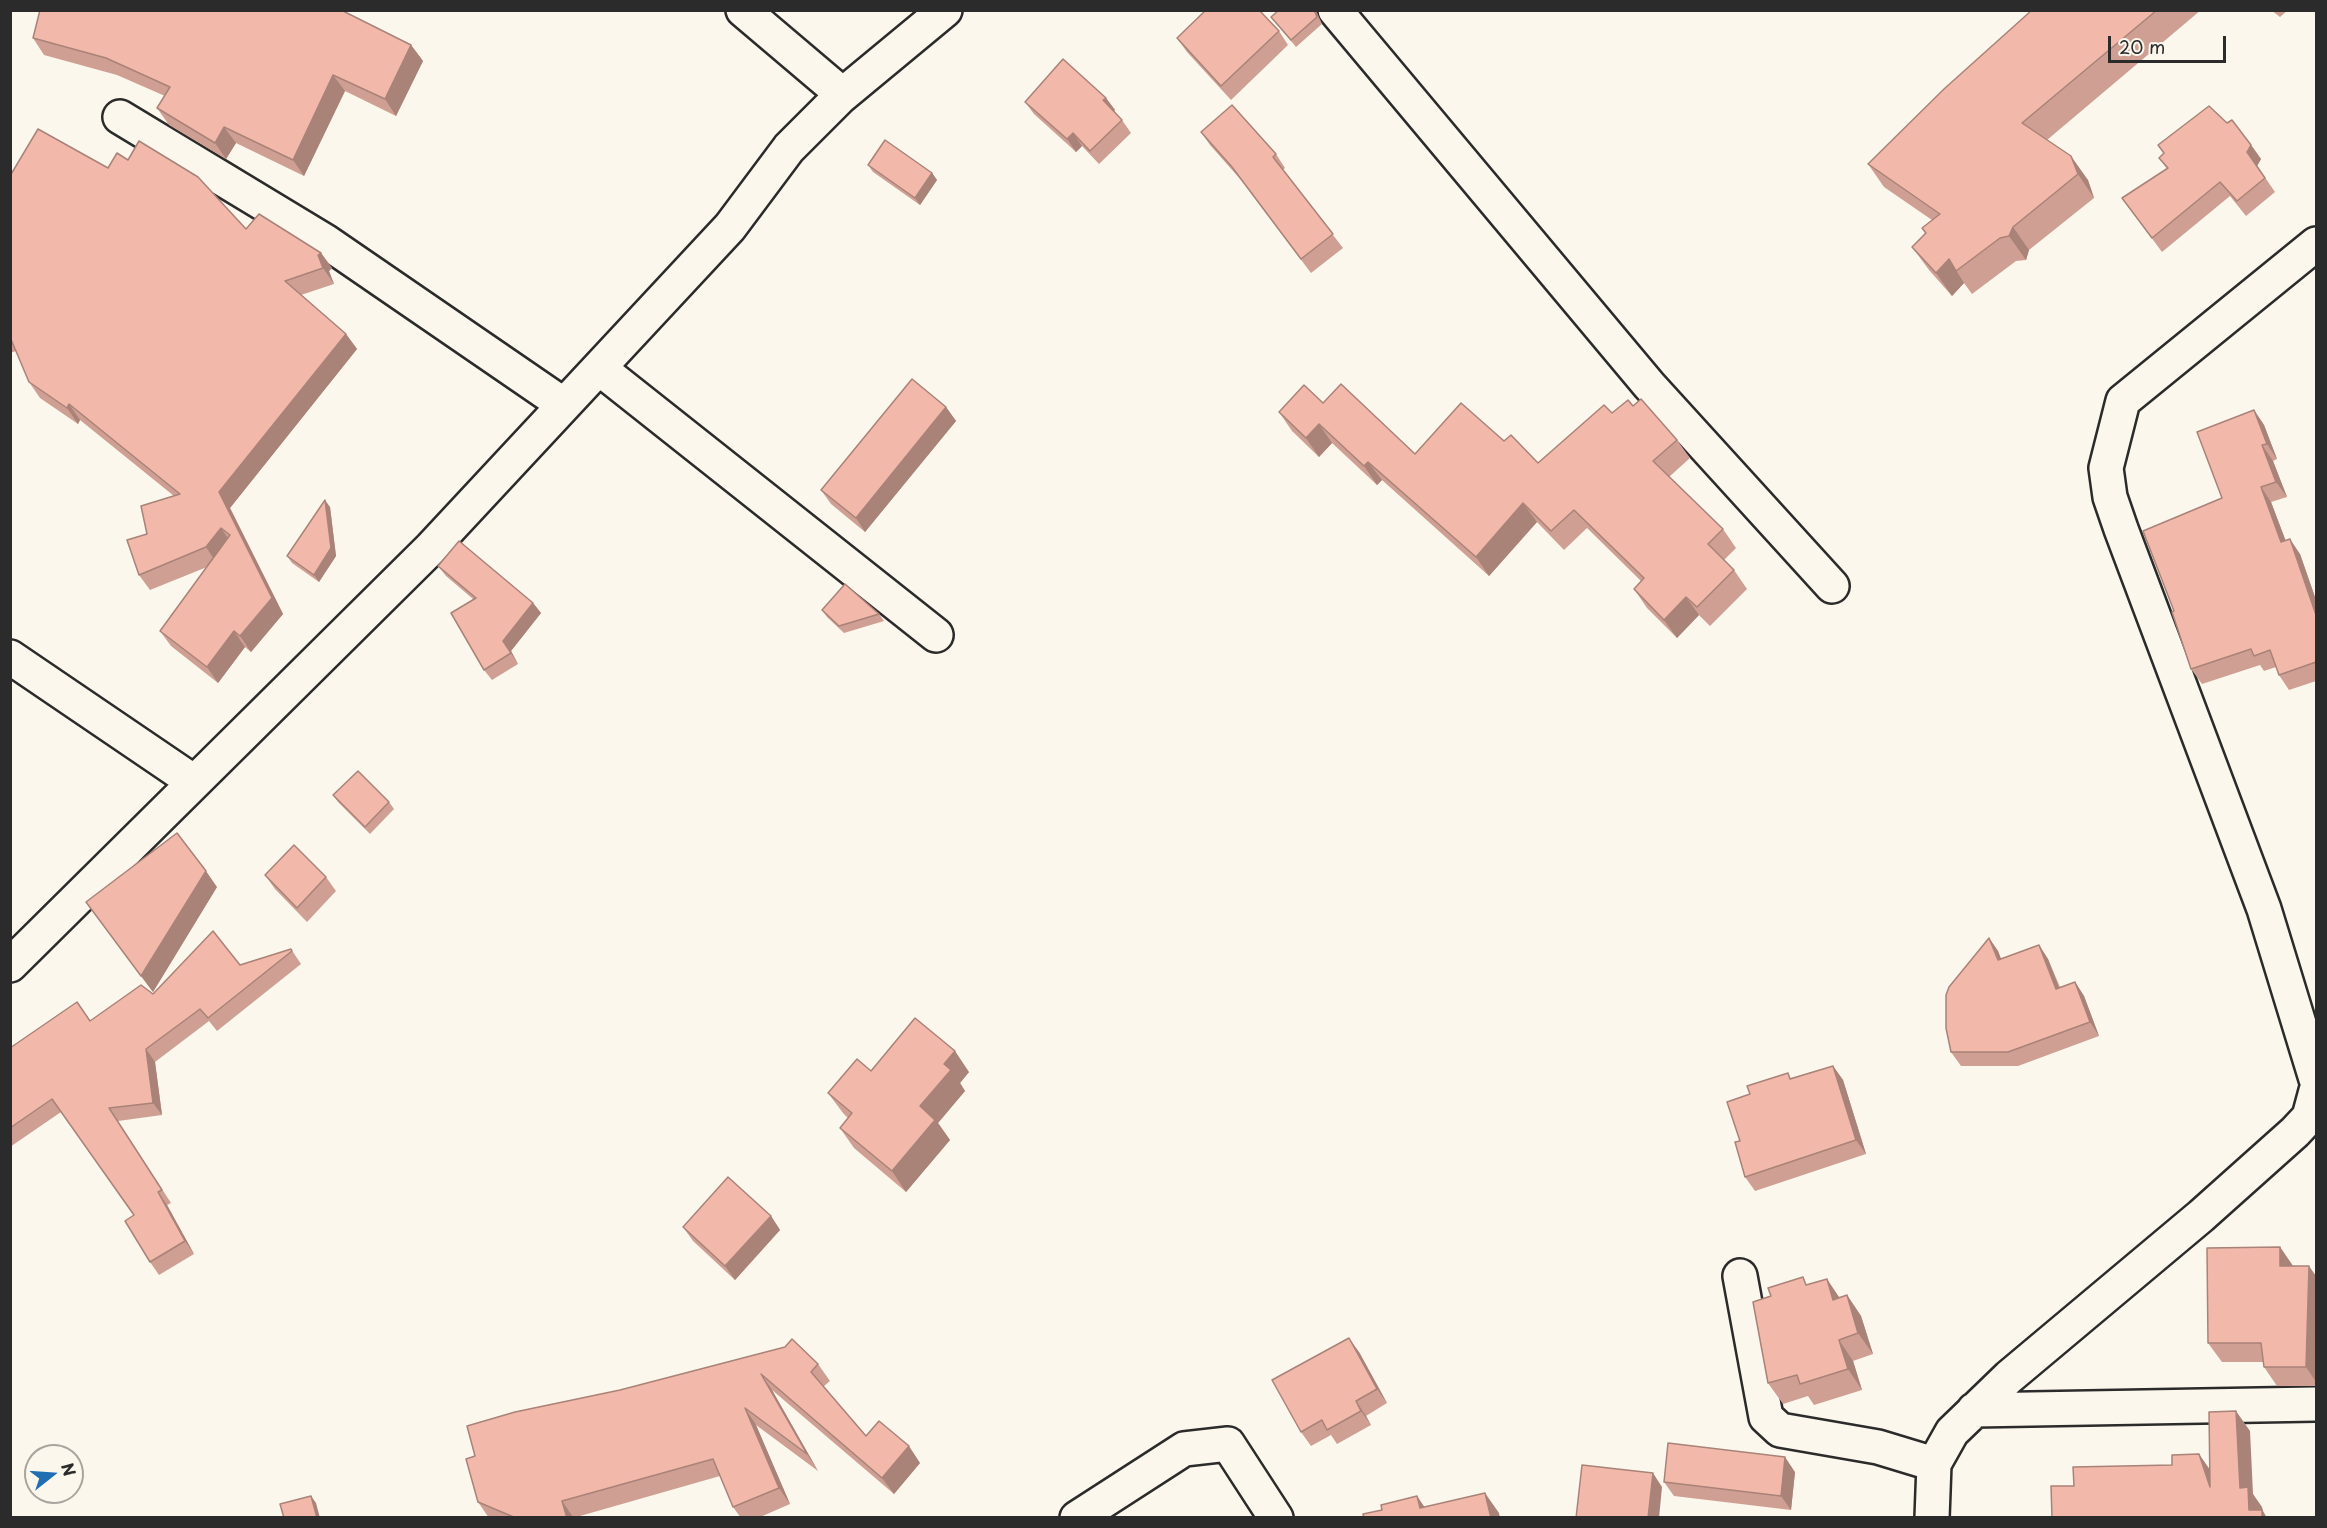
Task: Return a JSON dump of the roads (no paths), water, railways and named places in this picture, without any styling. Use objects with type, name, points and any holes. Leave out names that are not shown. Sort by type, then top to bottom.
[{"type":"street","points":[[743,10],[827,82],[840,97]]},
{"type":"street","points":[[10,965],[431,548],[730,226],[789,148],[840,97],[945,10]]},
{"type":"street","points":[[1335,10],[1649,385],[1832,586]]},
{"type":"street","points":[[120,117],[325,241],[564,405]]},
{"type":"street","points":[[2316,244],[2123,402],[2106,468],[2110,496],[2121,529],[2264,909],[2316,1079]]},
{"type":"street","points":[[599,368],[936,635]]},
{"type":"street","points":[[10,657],[194,782]]},
{"type":"street","points":[[1932,1518],[1935,1464],[1952,1432],[2009,1377],[2201,1216],[2295,1132],[2309,1117],[2316,1100],[2316,1091]]},
{"type":"street","points":[[1740,1276],[1766,1417],[1780,1430],[1878,1448],[1935,1464]]},
{"type":"street","points":[[1974,1410],[2316,1404]]},
{"type":"street","points":[[1077,1518],[1184,1449],[1228,1444],[1276,1518]]}]
